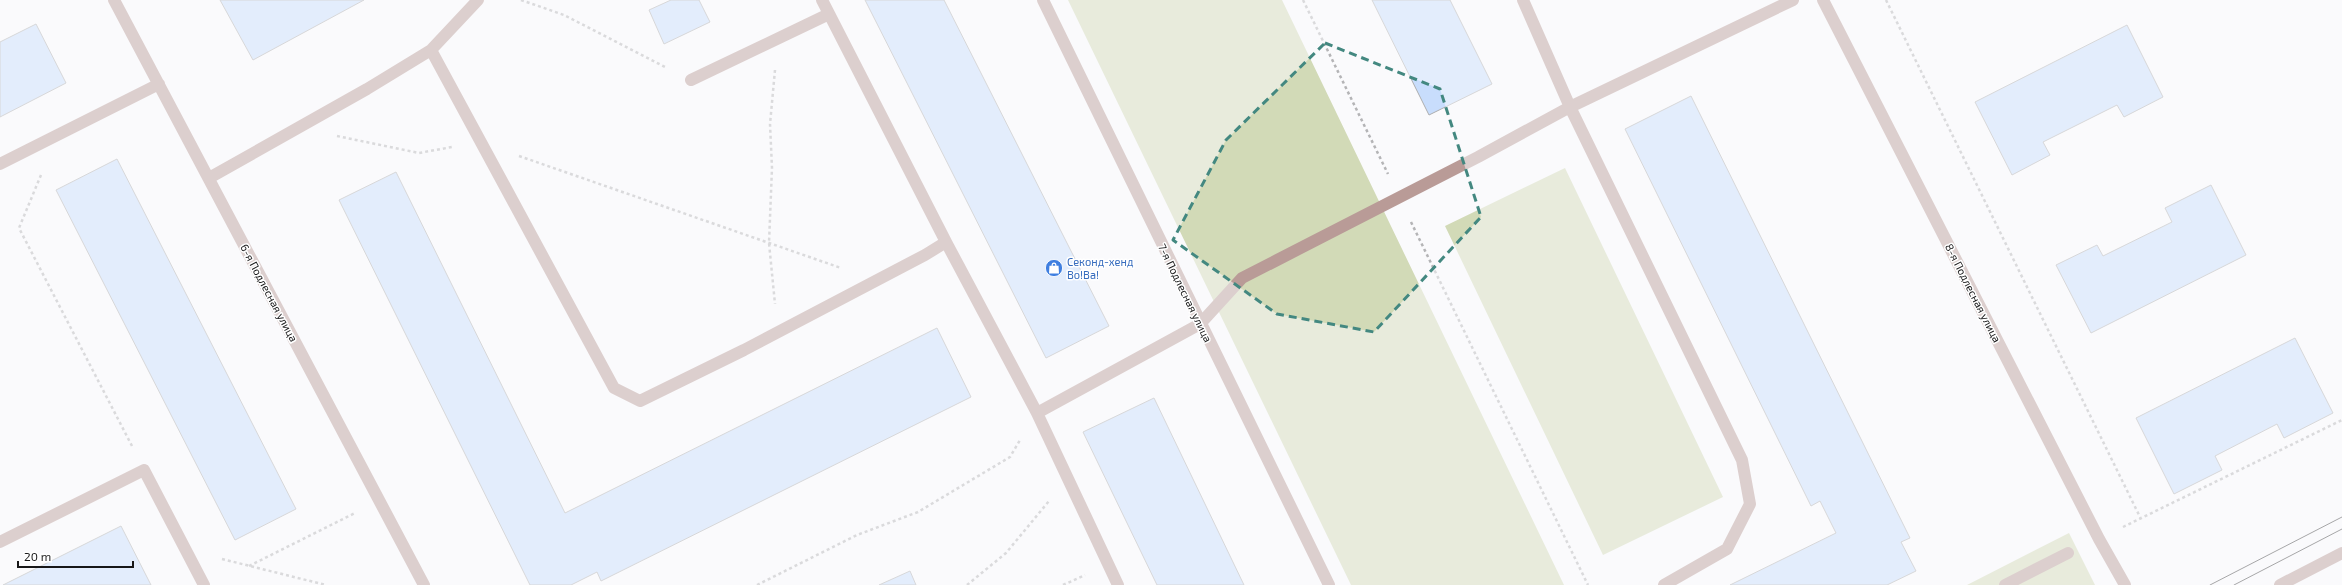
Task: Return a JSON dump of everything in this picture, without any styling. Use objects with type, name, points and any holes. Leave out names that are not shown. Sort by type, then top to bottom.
[{"type":"street","name":"6-я Подлесная улица","points":[[114,0],[424,585]]},
{"type":"street","points":[[209,178],[431,50],[478,0]]},
{"type":"street","points":[[822,0],[946,242],[1037,413],[1118,585]]},
{"type":"street","name":"7-я Подлесная улица","points":[[1043,0],[1200,324],[1329,585]]},
{"type":"street","points":[[1523,0],[1570,107],[1742,460],[1750,504],[1727,549],[1664,585]]},
{"type":"street","points":[[1037,413],[1200,324],[1242,278],[1570,107],[1793,0]]},
{"type":"street","name":"8-я Подлесная улица","points":[[1824,0],[2099,540],[2125,585]]},
{"type":"street","points":[[691,80],[829,14]]},
{"type":"street","points":[[431,50],[614,388],[640,401],[877,281],[946,242]]},
{"type":"street","points":[[0,164],[159,84]]},
{"type":"street","points":[[0,542],[144,470],[204,585]]},
{"type":"street","points":[[2005,585],[2068,553]]},
{"type":"street","points":[[2280,585],[2342,553]]},
{"type":"path","points":[[521,0],[564,16],[691,80]]},
{"type":"path","points":[[1303,0],[1588,585]]},
{"type":"path","points":[[1886,0],[2141,519]]},
{"type":"path","points":[[778,38],[770,124],[772,168],[769,243],[778,332]]},
{"type":"path","points":[[297,128],[419,152],[481,142],[877,281]]},
{"type":"path","points":[[57,135],[19,228],[144,470]]},
{"type":"path","points":[[757,585],[857,535],[918,512],[1010,457],[1037,413]]},
{"type":"path","points":[[2099,540],[2342,420]]},
{"type":"path","points":[[967,585],[1006,553],[1049,501],[1061,463]]},
{"type":"path","points":[[249,566],[379,501]]},
{"type":"path","points":[[186,551],[326,585]]},
{"type":"highlighted area","points":[[1325,43],[1440,89],[1481,217],[1374,332],[1277,314],[1173,240],[1226,140]]},
{"type":"green space","points":[[1068,0],[1282,0],[1564,585],[1351,585]]},
{"type":"green space","points":[[1565,168],[1723,497],[1603,555],[1445,226]]},
{"type":"green space","points":[[2069,533],[2095,585],[1967,585]]},
{"type":"building","points":[[220,0],[364,0],[253,60]]},
{"type":"building","points":[[671,0],[699,0],[710,22],[664,44],[649,10]]},
{"type":"building","points":[[865,0],[944,0],[1109,326],[1046,358]]},
{"type":"building","points":[[1372,0],[1450,0],[1492,84],[1429,115]]},
{"type":"building","points":[[36,24],[66,83],[0,117],[0,42]]},
{"type":"building","points":[[2127,25],[2163,97],[2124,117],[2117,105],[2043,142],[2050,155],[2012,175],[1975,102]]},
{"type":"building","points":[[1691,96],[1910,538],[1901,542],[1916,571],[1887,585],[1730,585],[1836,533],[1820,501],[1811,506],[1625,129]]},
{"type":"building","points":[[117,159],[296,509],[235,540],[56,190]]},
{"type":"building","points":[[396,172],[565,513],[937,328],[971,397],[601,581],[597,572],[571,585],[530,585],[339,200]]},
{"type":"building","points":[[2211,185],[2246,255],[2091,333],[2056,265],[2097,245],[2103,256],[2172,222],[2165,208]]},
{"type":"building","points":[[2295,338],[2333,413],[2284,438],[2277,424],[2215,456],[2222,470],[2174,494],[2136,418]]},
{"type":"building","points":[[1154,398],[1244,585],[1157,585],[1083,432]]},
{"type":"building","points":[[121,526],[151,585],[3,585]]},
{"type":"building","points":[[910,571],[916,585],[879,585]]},
{"type":"tram line","points":[[2210,585],[2342,517]]},
{"type":"tram line","points":[[2234,585],[2342,529]]},
{"type":"place","name":"Секонд-хенд Во!Ва!","points":[[1054,268]]}]
